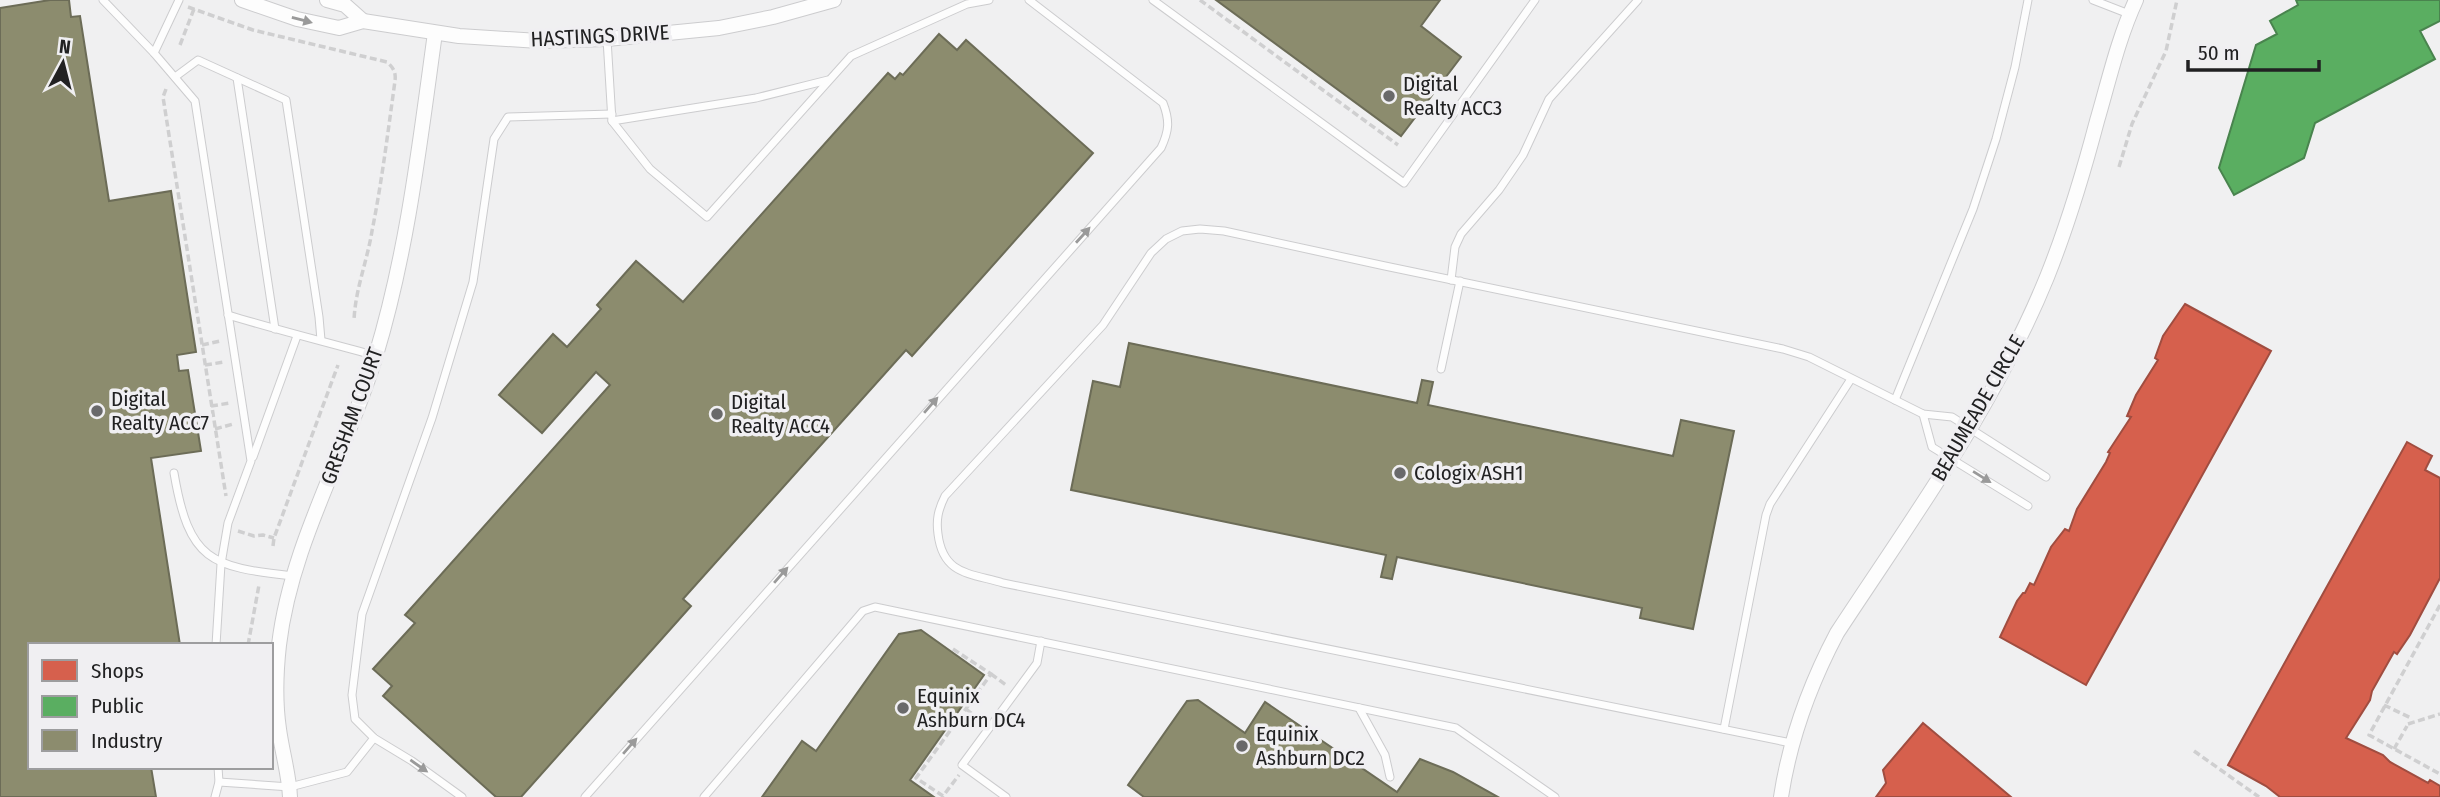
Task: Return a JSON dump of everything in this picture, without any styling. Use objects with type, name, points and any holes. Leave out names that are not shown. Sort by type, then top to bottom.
[{"type":"street","name":"HASTINGS DRIVE","points":[[242,0],[297,19],[339,28],[363,21],[435,33],[511,40],[607,39],[719,28],[834,0]]},
{"type":"street","name":"HASTINGS DRIVE","points":[[327,0],[345,5],[363,21]]},
{"type":"street","name":"BEAUMEADE CIRCLE","points":[[1781,797],[1791,743],[1810,688],[1837,633],[1972,428],[2015,348],[2048,275],[2071,211],[2118,43],[2136,0]]},
{"type":"street","name":"GRESHAM COURT","points":[[290,792],[279,730],[277,672],[285,611],[294,576],[376,356],[411,207],[435,33]]},
{"type":"lane","points":[[103,0],[195,101],[251,461]]},
{"type":"lane","points":[[154,53],[179,0]]},
{"type":"lane","points":[[607,39],[612,118],[650,169],[707,217],[850,56],[967,4],[989,0]]},
{"type":"lane","points":[[585,797],[1161,148],[1168,132],[1168,117],[1163,103],[1029,0]]},
{"type":"lane","points":[[1153,0],[1404,183],[1535,0]]},
{"type":"lane","points":[[1441,369],[1455,280],[1455,247],[1461,234],[1499,190],[1523,155],[1549,99],[1638,0]]},
{"type":"lane","points":[[1895,400],[1977,198],[2012,79],[2028,0]]},
{"type":"lane","points":[[2094,0],[2129,14]]},
{"type":"lane","points":[[175,77],[198,60],[286,100],[320,317],[321,340]]},
{"type":"lane","points":[[237,78],[275,329]]},
{"type":"lane","points":[[462,797],[374,738],[355,719],[352,695],[362,614],[432,418],[473,282],[494,139],[508,117],[612,118],[756,98],[829,79]]},
{"type":"lane","points":[[1791,743],[1003,583],[960,570],[946,562],[939,542],[938,511],[945,496],[1103,325],[1150,253],[1166,239],[1182,231],[1200,229],[1224,230],[1783,349],[1809,357],[1923,414],[1952,417],[2046,477]]},
{"type":"lane","points":[[228,315],[376,356]]},
{"type":"lane","points":[[216,643],[221,564],[228,523],[297,336]]},
{"type":"lane","points":[[1724,729],[1770,503],[1851,379]]},
{"type":"lane","points":[[1923,414],[1932,447],[2028,506]]},
{"type":"lane","points":[[174,473],[192,537],[202,551],[221,564],[294,576]]},
{"type":"lane","points":[[704,797],[863,611],[874,607],[1456,728],[1555,797]]},
{"type":"lane","points":[[1006,797],[962,765],[1037,663],[1041,641]]},
{"type":"lane","points":[[1359,708],[1385,755],[1390,777]]},
{"type":"lane","points":[[219,782],[290,792],[347,772],[374,738]]},
{"type":"lane","points":[[215,797],[219,782],[218,769]]},
{"type":"path","points":[[1200,0],[1398,145]]},
{"type":"path","points":[[2119,167],[2132,124],[2166,51],[2177,0]]},
{"type":"path","points":[[187,6],[253,30],[387,62],[392,66],[396,74],[387,144],[372,234],[355,303],[354,321]]},
{"type":"path","points":[[180,45],[194,9]]},
{"type":"path","points":[[166,89],[163,97],[226,498]]},
{"type":"path","points":[[202,345],[232,339]]},
{"type":"path","points":[[205,365],[236,361]]},
{"type":"path","points":[[273,546],[338,365]]},
{"type":"path","points":[[211,406],[242,402]]},
{"type":"path","points":[[215,429],[245,421]]},
{"type":"path","points":[[236,530],[254,536],[274,538]]},
{"type":"path","points":[[248,643],[259,585]]},
{"type":"path","points":[[2440,605],[2369,735],[2440,774]]},
{"type":"path","points":[[2434,615],[2440,619]]},
{"type":"path","points":[[953,649],[1016,692]]},
{"type":"path","points":[[969,782],[958,775],[943,796],[916,778],[991,674]]},
{"type":"path","points":[[2384,705],[2411,718]]},
{"type":"path","points":[[966,709],[989,728]]},
{"type":"path","points":[[2394,749],[2407,725],[2440,714]]},
{"type":"path","points":[[2194,751],[2259,797]]},
{"type":"building: Shops","points":[[2185,304],[2271,351],[2086,685],[2000,637],[2017,601],[2030,583],[2034,585],[2051,547],[2065,529],[2069,531],[2077,509],[2106,462],[2110,453],[2108,452],[2131,417],[2127,416],[2136,395],[2158,360],[2155,358],[2163,336]]},
{"type":"building: Shops","points":[[2407,442],[2432,456],[2425,470],[2440,478],[2440,578],[2410,635],[2397,654],[2394,652],[2372,691],[2370,700],[2346,738],[2383,755],[2390,762],[2428,783],[2430,780],[2440,786],[2440,797],[2280,797],[2228,765]]},
{"type":"building: Shops","points":[[1923,723],[2011,797],[1876,797],[1886,783],[1883,770]]},
{"type":"building: Public","points":[[2296,0],[2440,0],[2440,21],[2420,31],[2435,59],[2315,123],[2304,158],[2234,195],[2219,168],[2256,45],[2277,34],[2270,21],[2298,5]]},
{"type":"building: Industry","name":"Digital Realty ACC7","points":[[50,0],[69,0],[71,17],[80,16],[109,201],[171,191],[196,352],[177,355],[179,371],[188,370],[201,451],[151,458],[180,643],[28,643],[28,769],[151,769],[156,797],[0,797],[0,8]]},
{"type":"building: Industry","name":"Digital Realty ACC3","points":[[1216,0],[1440,0],[1421,26],[1461,57],[1401,136]]},
{"type":"building: Industry","name":"Digital Realty ACC4","points":[[939,34],[957,50],[966,40],[1093,153],[912,356],[906,350],[683,599],[691,606],[521,797],[496,797],[383,696],[392,686],[373,669],[415,623],[405,615],[610,385],[596,372],[542,433],[499,395],[553,334],[567,347],[601,309],[597,305],[636,261],[683,302],[888,73],[895,79],[900,73],[903,75]]},
{"type":"building: Industry","name":"Cologix ASH1","points":[[1129,343],[1417,403],[1422,380],[1433,382],[1428,405],[1673,456],[1681,420],[1734,431],[1693,629],[1640,618],[1642,608],[1397,557],[1392,579],[1381,577],[1386,555],[1071,490],[1093,381],[1120,387]]},
{"type":"building: Industry","name":"Equinix Ashburn DC4","points":[[921,630],[984,675],[910,780],[934,797],[762,797],[802,741],[816,751],[899,634]]},
{"type":"building: Industry","name":"Equinix Ashburn DC2","points":[[1198,700],[1245,733],[1265,702],[1397,792],[1420,759],[1453,772],[1498,797],[1144,797],[1128,785],[1187,701]]},
{"type":"place","name":"Digital Realty ACC3","points":[[1389,96]]},
{"type":"place","name":"Digital Realty ACC7","points":[[97,411]]},
{"type":"place","name":"Digital Realty ACC4","points":[[717,414]]},
{"type":"place","name":"Cologix ASH1","points":[[1400,473]]},
{"type":"place","name":"Equinix Ashburn DC4","points":[[903,708]]},
{"type":"place","name":"Equinix Ashburn DC2","points":[[1242,746]]}]
